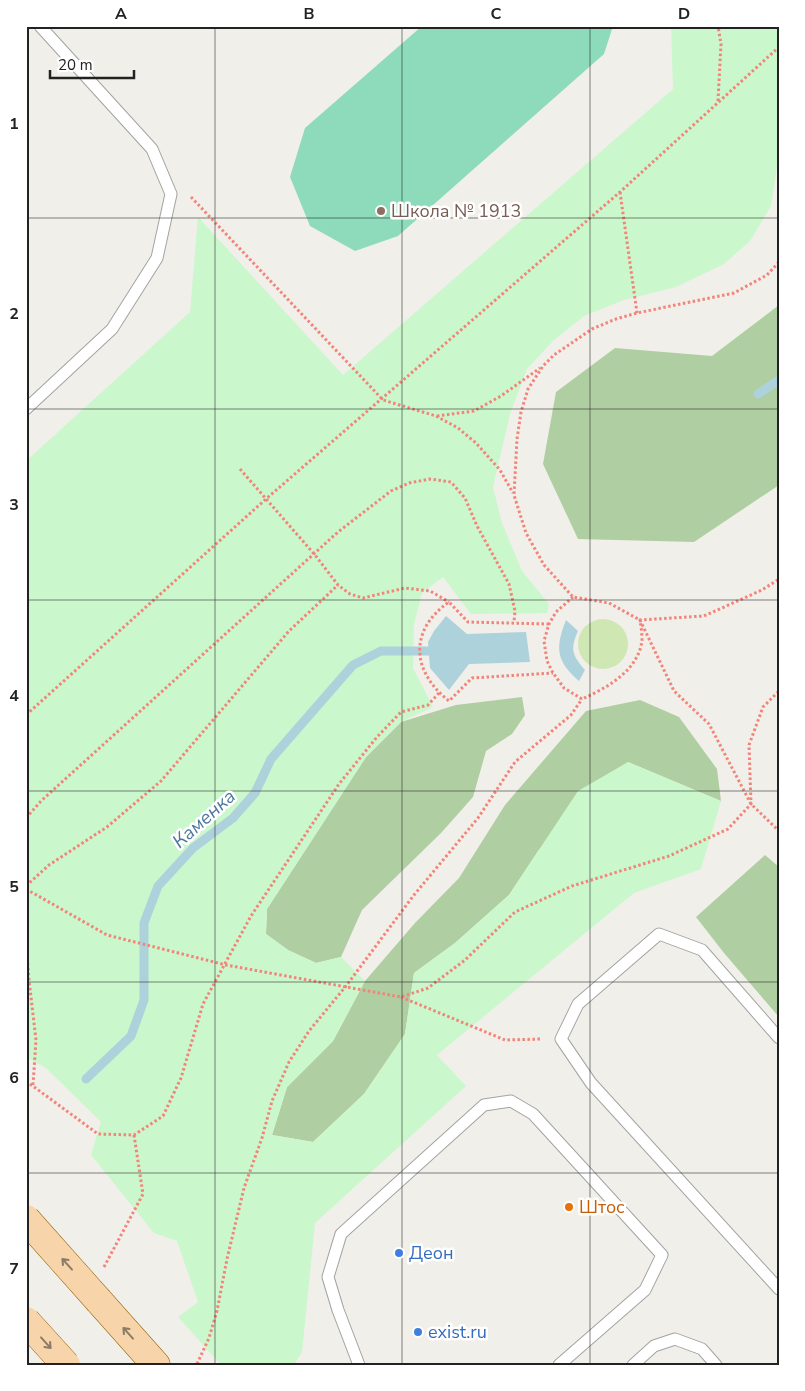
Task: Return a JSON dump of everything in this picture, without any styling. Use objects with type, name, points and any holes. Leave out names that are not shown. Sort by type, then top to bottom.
[{"type":"main road","points":[[26,1219],[156,1365]]},
{"type":"main road","points":[[26,1321],[66,1365]]},
{"type":"lane","points":[[26,409],[112,329],[157,258],[171,194],[152,149],[40,26]]},
{"type":"lane","points":[[779,1038],[702,950],[659,934],[578,1004],[560,1039],[591,1083],[779,1289]]},
{"type":"lane","points":[[359,1365],[338,1310],[328,1277],[341,1234],[484,1105],[511,1101],[533,1114],[662,1254],[646,1290],[559,1365]]},
{"type":"lane","points":[[633,1365],[654,1346],[675,1339],[702,1350],[716,1365]]},
{"type":"path","points":[[718,26],[721,44],[718,102]]},
{"type":"path","points":[[26,715],[266,499],[383,400],[620,192],[779,47]]},
{"type":"path","points":[[620,192],[637,313]]},
{"type":"path","points":[[171,194],[190,196],[383,400],[436,416],[458,428],[476,443],[500,470],[514,495],[526,533],[544,565],[573,597],[608,603],[640,620],[704,616],[762,590],[779,579]]},
{"type":"path","points":[[436,416],[474,410],[501,396],[543,366],[568,344],[616,319],[734,293],[767,275],[779,262]]},
{"type":"path","points":[[514,495],[520,412],[528,389],[543,366]]},
{"type":"path","points":[[240,469],[315,555],[338,585],[350,594],[363,598],[405,588],[430,591],[449,602],[468,622],[549,624]]},
{"type":"path","points":[[26,818],[91,755],[315,555],[338,532],[391,491],[409,483],[430,478],[451,482],[465,498],[477,526],[509,584],[515,611],[514,622]]},
{"type":"path","points":[[338,585],[290,631],[161,781],[107,827],[49,865],[26,887],[106,934],[226,965],[401,997],[505,1040],[560,1039]]},
{"type":"path","points":[[573,597],[556,612],[549,624],[544,641],[547,661],[553,672],[564,688],[582,699]]},
{"type":"path","points":[[449,602],[437,610],[422,632],[419,649],[422,666],[428,681],[439,693],[449,700],[472,678],[553,672]]},
{"type":"path","points":[[197,1364],[209,1338],[217,1311],[244,1188],[262,1138],[272,1101],[289,1062],[309,1031],[346,986],[414,895],[478,818],[516,762],[571,715],[582,699],[602,690],[620,678],[636,658],[642,640],[640,620]]},
{"type":"path","points":[[640,620],[674,691],[709,724],[751,804],[779,831]]},
{"type":"path","points":[[401,997],[428,988],[465,960],[516,912],[572,886],[669,856],[728,829],[751,804],[749,746],[763,706],[779,691]]},
{"type":"path","points":[[26,1080],[98,1134],[134,1135],[163,1116],[181,1078],[203,1004],[226,965],[251,916],[339,784],[376,736],[401,712],[428,705],[439,693]]},
{"type":"path","points":[[26,943],[36,1040],[33,1086]]},
{"type":"path","points":[[102,1271],[143,1194],[134,1135]]},
{"type":"green space","points":[[422,26],[613,26],[604,54],[398,236],[355,251],[310,226],[290,177],[305,128]]},
{"type":"green space","points":[[671,26],[779,26],[779,154],[771,206],[750,241],[724,264],[676,287],[624,300],[584,316],[553,341],[527,369],[510,414],[493,487],[502,523],[522,571],[549,604],[547,613],[471,614],[443,577],[422,593],[414,624],[413,668],[433,707],[401,722],[366,757],[267,909],[266,934],[288,950],[316,963],[341,957],[365,981],[333,1041],[287,1087],[272,1135],[313,1142],[364,1094],[405,1034],[414,973],[455,943],[509,895],[578,791],[628,762],[721,801],[701,869],[634,893],[437,1055],[466,1086],[315,1223],[302,1352],[294,1365],[221,1365],[178,1317],[198,1302],[177,1241],[154,1233],[91,1155],[101,1122],[46,1068],[26,1057],[26,461],[190,312],[198,217],[343,375],[673,89]]},
{"type":"green space","points":[[779,305],[779,485],[694,542],[578,539],[543,464],[556,392],[615,348],[712,356]]},
{"type":"green space","points":[[598,619],[608,619],[621,626],[628,639],[628,649],[621,662],[608,669],[598,669],[589,665],[582,658],[578,649],[578,639],[582,630],[589,623]]},
{"type":"green space","points":[[522,697],[525,715],[512,734],[486,751],[473,797],[441,833],[362,910],[341,957],[316,963],[288,950],[266,934],[267,909],[366,757],[401,722],[456,705]]},
{"type":"green space","points":[[640,700],[679,717],[717,769],[721,801],[628,762],[538,851],[509,895],[455,943],[414,973],[405,1034],[364,1094],[313,1142],[272,1135],[287,1087],[333,1041],[365,981],[415,923],[459,878],[505,805],[586,711]]},
{"type":"green space","points":[[765,855],[779,867],[779,1017],[696,917]]},
{"type":"water","points":[[446,616],[467,634],[526,632],[530,662],[469,664],[449,690],[430,668],[428,642]]},
{"type":"water","points":[[566,620],[578,631],[573,647],[577,660],[585,670],[579,681],[566,667],[560,654],[560,639]]},
{"type":"waterway","name":"Каменка","points":[[758,394],[779,380]]},
{"type":"waterway","name":"Каменка","points":[[86,1079],[131,1036],[144,1000],[144,923],[158,886],[193,848],[233,818],[255,793],[271,759],[353,665],[381,651],[429,651]]},
{"type":"place","name":"Школа № 1913","points":[[381,211]]},
{"type":"place","name":"Штос","points":[[569,1207]]},
{"type":"place","name":"Деон","points":[[399,1253]]},
{"type":"place","name":"exist.ru","points":[[418,1332]]}]
